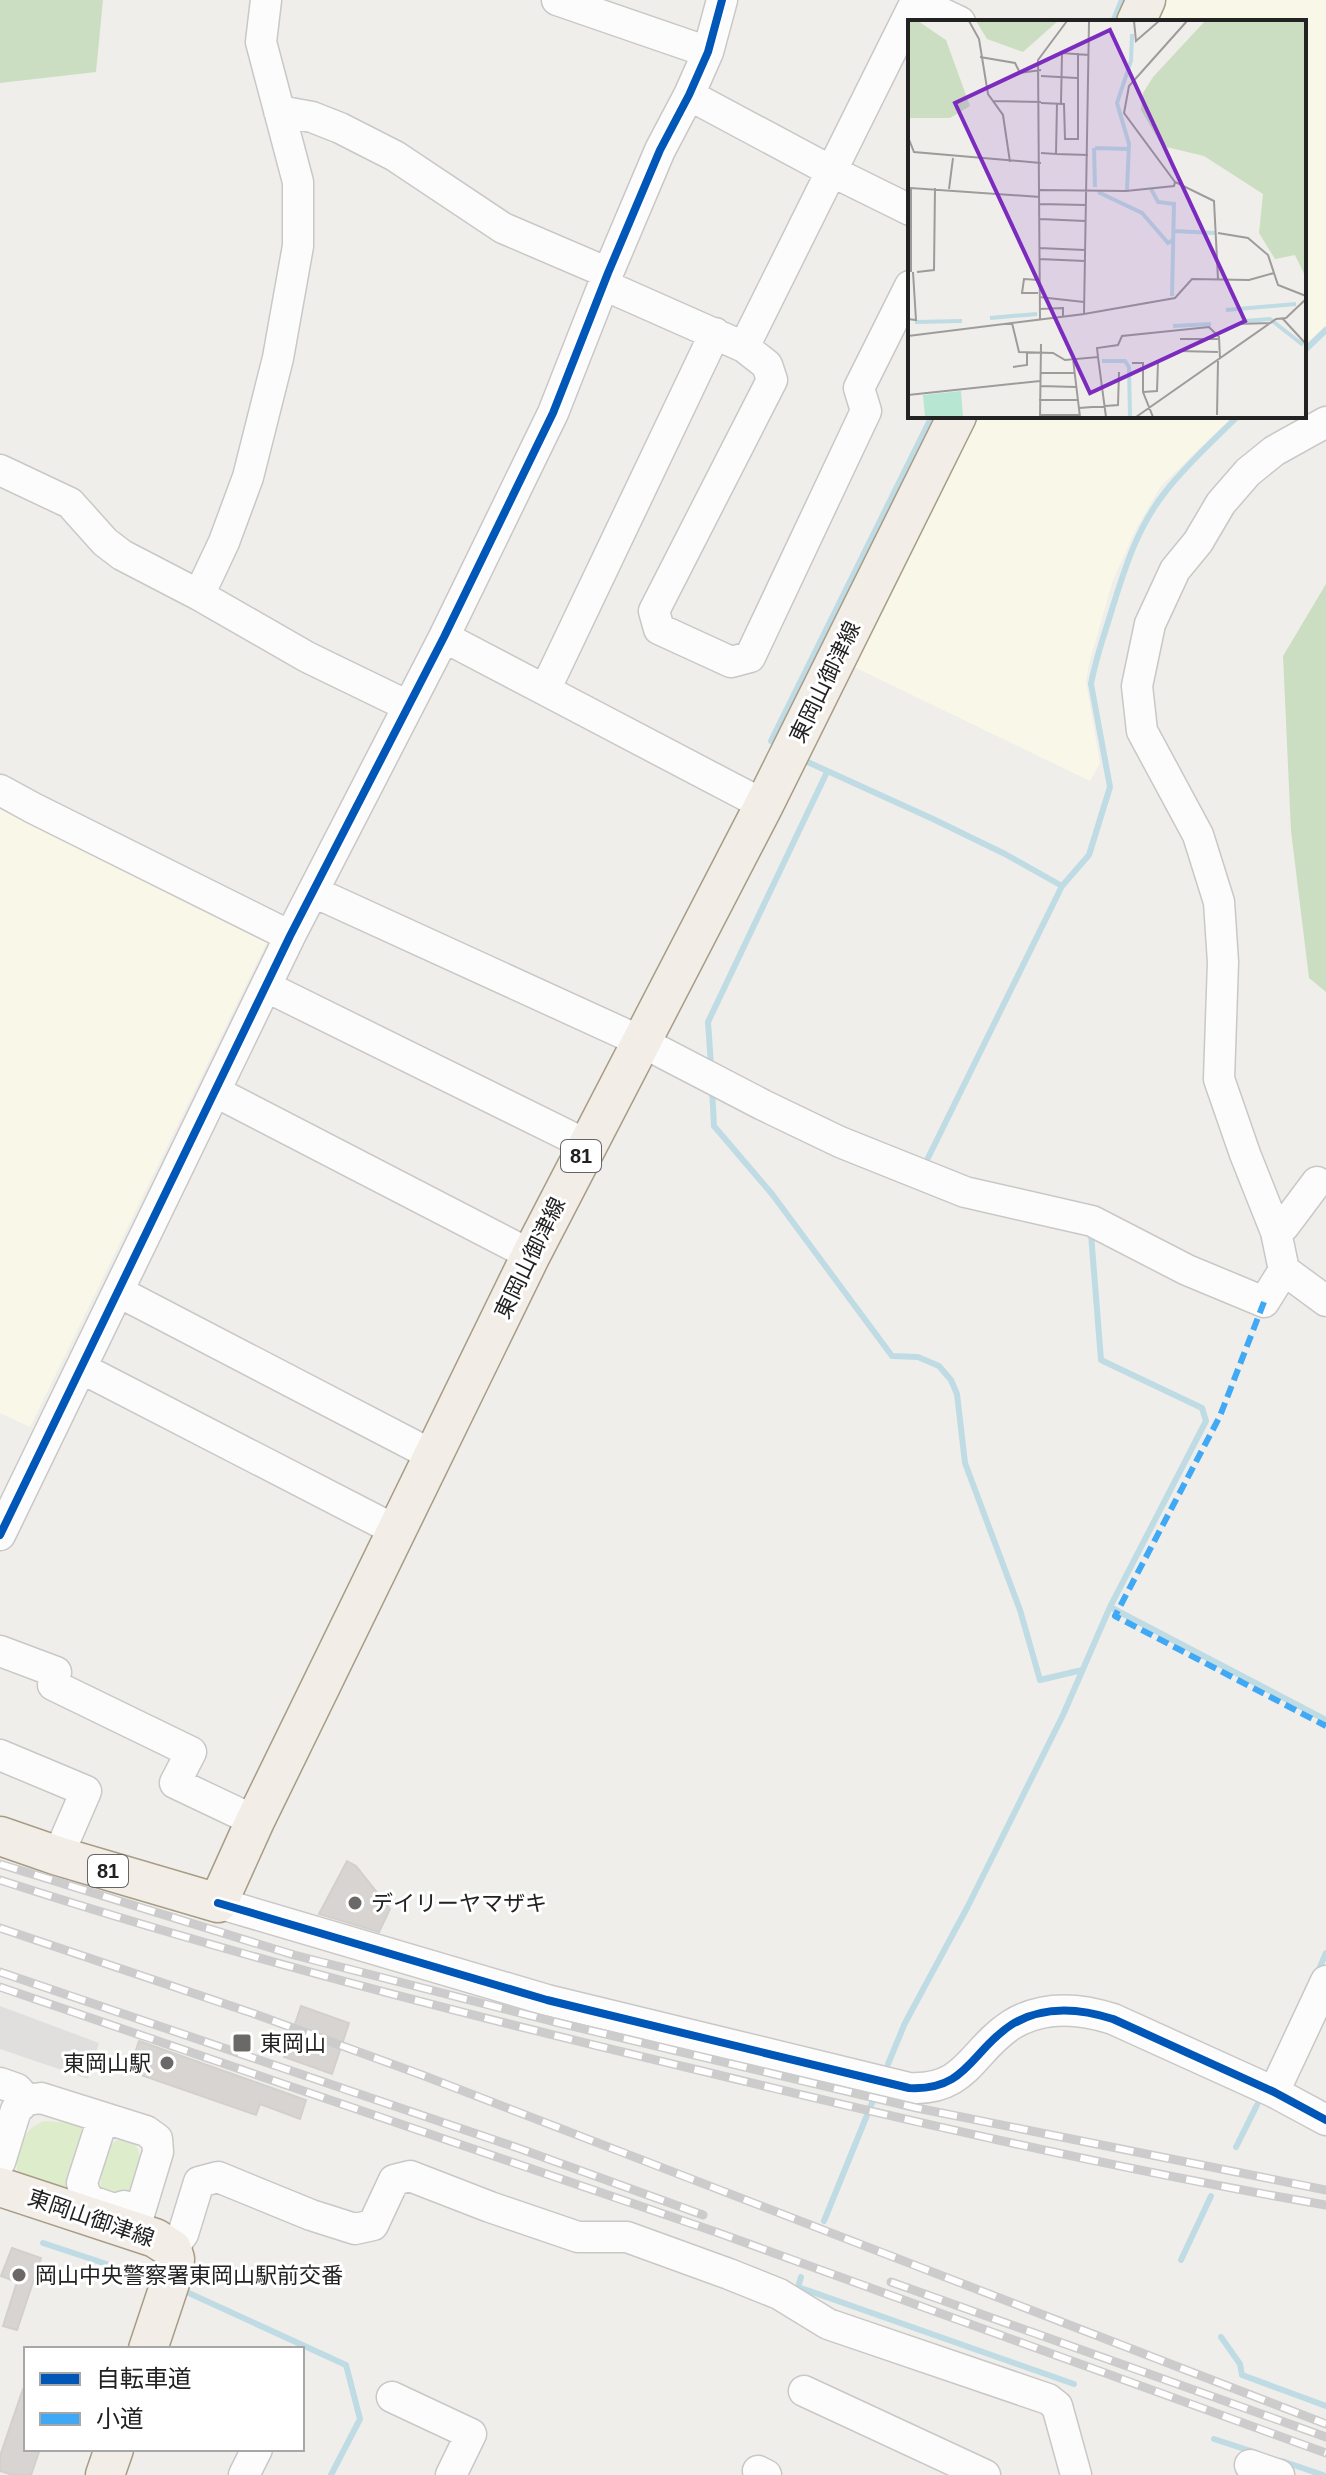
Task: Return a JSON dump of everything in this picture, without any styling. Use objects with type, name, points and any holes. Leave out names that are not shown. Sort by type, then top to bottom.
[{"type":"main road","points":[[1137,20],[1146,0]]},
{"type":"main road","name":"東岡山御津線","points":[[218,1903],[531,1255],[764,805],[956,418]]},
{"type":"main road","name":"81","points":[[0,1836],[218,1903]]},
{"type":"main road","name":"東岡山御津線","points":[[0,2187],[155,2238],[172,2249],[174,2271],[149,2347]]},
{"type":"main road","points":[[105,2475],[113,2451]]},
{"type":"street","points":[[199,595],[224,542],[248,477],[278,358],[298,246],[298,182],[261,42],[266,0]]},
{"type":"street","points":[[557,0],[708,52]]},
{"type":"street","points":[[4,1518],[119,1292],[290,936],[444,637],[553,413],[660,150],[708,52],[722,0]]},
{"type":"street","points":[[744,347],[916,1],[956,20]]},
{"type":"street","points":[[689,95],[908,209]]},
{"type":"street","points":[[279,111],[312,117],[395,156],[503,228],[744,347],[767,365],[772,380],[654,611],[659,629],[731,662],[750,657],[866,411],[859,388],[908,290]]},
{"type":"street","points":[[545,690],[715,333]]},
{"type":"street","points":[[1326,422],[1274,451],[1248,472],[1221,503],[1198,542],[1175,570],[1150,624],[1137,686],[1142,731],[1198,835],[1219,902],[1223,962],[1219,1079],[1276,1232],[1284,1270],[1326,1301]]},
{"type":"street","points":[[0,470],[70,503],[114,548],[307,657],[408,706]]},
{"type":"street","points":[[444,637],[764,805]]},
{"type":"street","points":[[0,790],[290,936]]},
{"type":"street","points":[[314,892],[640,1041],[776,1112],[922,1176],[965,1192],[1092,1221],[1187,1270],[1264,1302],[1284,1270]]},
{"type":"street","points":[[267,987],[587,1145]]},
{"type":"street","points":[[216,1092],[531,1255]]},
{"type":"street","points":[[1276,1232],[1317,1182]]},
{"type":"street","points":[[119,1292],[434,1456]]},
{"type":"street","points":[[81,1368],[397,1531]]},
{"type":"street","points":[[0,1651],[56,1672],[53,1685],[191,1752],[175,1783],[255,1821]]},
{"type":"street","points":[[0,1755],[86,1791],[58,1856]]},
{"type":"street","points":[[218,1903],[547,2000],[909,2088],[930,2089],[945,2083],[972,2064],[1009,2026],[1038,2014],[1075,2010],[1090,2012],[1113,2019],[1274,2092],[1326,2120]]},
{"type":"street","points":[[1274,2092],[1326,1981]]},
{"type":"street","points":[[8,2086],[146,2131],[157,2139],[158,2152],[134,2231]]},
{"type":"street","points":[[0,2162],[16,2110],[8,2086]]},
{"type":"street","points":[[103,2118],[82,2183],[85,2194],[91,2201],[114,2209],[130,2205],[148,2184]]},
{"type":"street","points":[[172,2249],[183,2234],[199,2182],[218,2177],[311,2215],[355,2229],[373,2225],[394,2180],[410,2176],[578,2237],[627,2237],[779,2294],[828,2324],[1048,2399],[1057,2406],[1076,2475]]},
{"type":"street","points":[[804,2391],[985,2475]]},
{"type":"street","points":[[392,2397],[471,2434],[451,2475]]},
{"type":"street","points":[[244,2475],[256,2451]]},
{"type":"street","points":[[1250,2465],[1279,2475]]},
{"type":"shaded area","points":[[1160,0],[1326,0],[1326,325],[1306,344],[1306,20],[1151,20]]},
{"type":"shaded area","points":[[968,418],[1231,418],[1161,486],[1137,527],[1113,580],[1086,682],[1100,763],[1090,781],[850,665]]},
{"type":"shaded area","points":[[0,809],[269,938],[30,1427],[0,1413]]},
{"type":"shaded area","points":[[0,2006],[99,2043],[88,2079],[0,2049]]},
{"type":"green space","points":[[0,0],[103,0],[96,72],[0,83]]},
{"type":"green space","points":[[1326,584],[1326,992],[1309,978],[1291,831],[1283,656]]},
{"type":"green space","points":[[45,2121],[80,2124],[83,2129],[66,2178],[69,2195],[20,2182],[17,2164],[20,2146],[30,2130]]},
{"type":"green space","points":[[125,2138],[138,2149],[140,2156],[128,2196],[100,2191],[110,2148],[115,2141]]},
{"type":"building","points":[[347,1861],[356,1866],[390,1909],[379,1932],[319,1914]]},
{"type":"building","points":[[301,2006],[349,2023],[332,2074],[284,2057]]},
{"type":"building","name":"東岡山駅","points":[[139,2041],[306,2100],[300,2119],[260,2104],[256,2115],[129,2071]]},
{"type":"building","points":[[12,2248],[41,2258],[17,2330],[3,2326],[17,2282],[1,2276]]},
{"type":"building","points":[[24,2389],[24,2451],[39,2451],[31,2475],[0,2471],[0,2456]]},
{"type":"waterway","points":[[1114,20],[1122,0]]},
{"type":"waterway","points":[[1306,349],[1326,330]]},
{"type":"waterway","points":[[774,743],[771,741],[931,418]]},
{"type":"waterway","points":[[925,1164],[1062,886],[1089,855],[1110,787],[1091,684],[1101,643],[1132,552],[1146,520],[1166,491],[1236,418]]},
{"type":"waterway","points":[[801,759],[1005,854],[1062,886]]},
{"type":"waterway","points":[[711,1065],[708,1022],[827,772]]},
{"type":"waterway","points":[[712,1089],[714,1126],[772,1194],[892,1356],[918,1357],[939,1366],[951,1380],[957,1394],[965,1463],[1020,1610],[1040,1680],[1082,1670]]},
{"type":"waterway","points":[[888,2064],[905,2023],[968,1906],[1063,1715],[1110,1607],[1206,1421],[1202,1408],[1101,1360],[1091,1234]]},
{"type":"waterway","points":[[1110,1607],[1326,1720]]},
{"type":"waterway","points":[[1317,1974],[1326,1953]]},
{"type":"waterway","points":[[824,2221],[874,2098]]},
{"type":"waterway","points":[[1236,2147],[1257,2105]]},
{"type":"waterway","points":[[1181,2260],[1211,2196]]},
{"type":"waterway","points":[[43,2243],[155,2280]]},
{"type":"waterway","points":[[801,2277],[798,2287],[1074,2384]]},
{"type":"waterway","points":[[180,2289],[346,2365],[360,2419],[331,2475]]},
{"type":"waterway","points":[[1221,2337],[1240,2364],[1242,2375],[1326,2406]]},
{"type":"waterway","points":[[1214,2439],[1257,2453]]},
{"type":"waterway","points":[[1282,2461],[1323,2475]]},
{"type":"railway","points":[[0,1864],[294,1955],[559,2023],[917,2108],[1326,2190]]},
{"type":"railway","points":[[0,1880],[261,1959],[614,2050],[1013,2143],[1326,2205]]},
{"type":"railway","points":[[0,1928],[252,2013],[422,2075],[1326,2424]]},
{"type":"railway","points":[[0,1972],[518,2148],[703,2215]]},
{"type":"railway","points":[[0,1987],[716,2232],[1326,2453]]},
{"type":"railway","points":[[891,2282],[1326,2437]]},
{"type":"marked path","points":[[1264,1302],[1220,1416],[1115,1616],[1326,1726]]},
{"type":"cycle path","points":[[0,1535],[290,936],[444,637],[553,413],[660,150],[708,52],[722,0]]},
{"type":"cycle path","points":[[218,1903],[547,2000],[909,2088],[944,2083],[956,2076],[998,2035],[1023,2019],[1048,2011],[1087,2012],[1113,2019],[1274,2092],[1326,2120]]},
{"type":"place","name":"デイリーヤマザキ","points":[[355,1903]]},
{"type":"place","name":"東岡山","points":[[242,2043]]},
{"type":"place","name":"東岡山駅","points":[[167,2063]]},
{"type":"place","name":"岡山中央警察署東岡山駅前交番","points":[[19,2275]]}]
